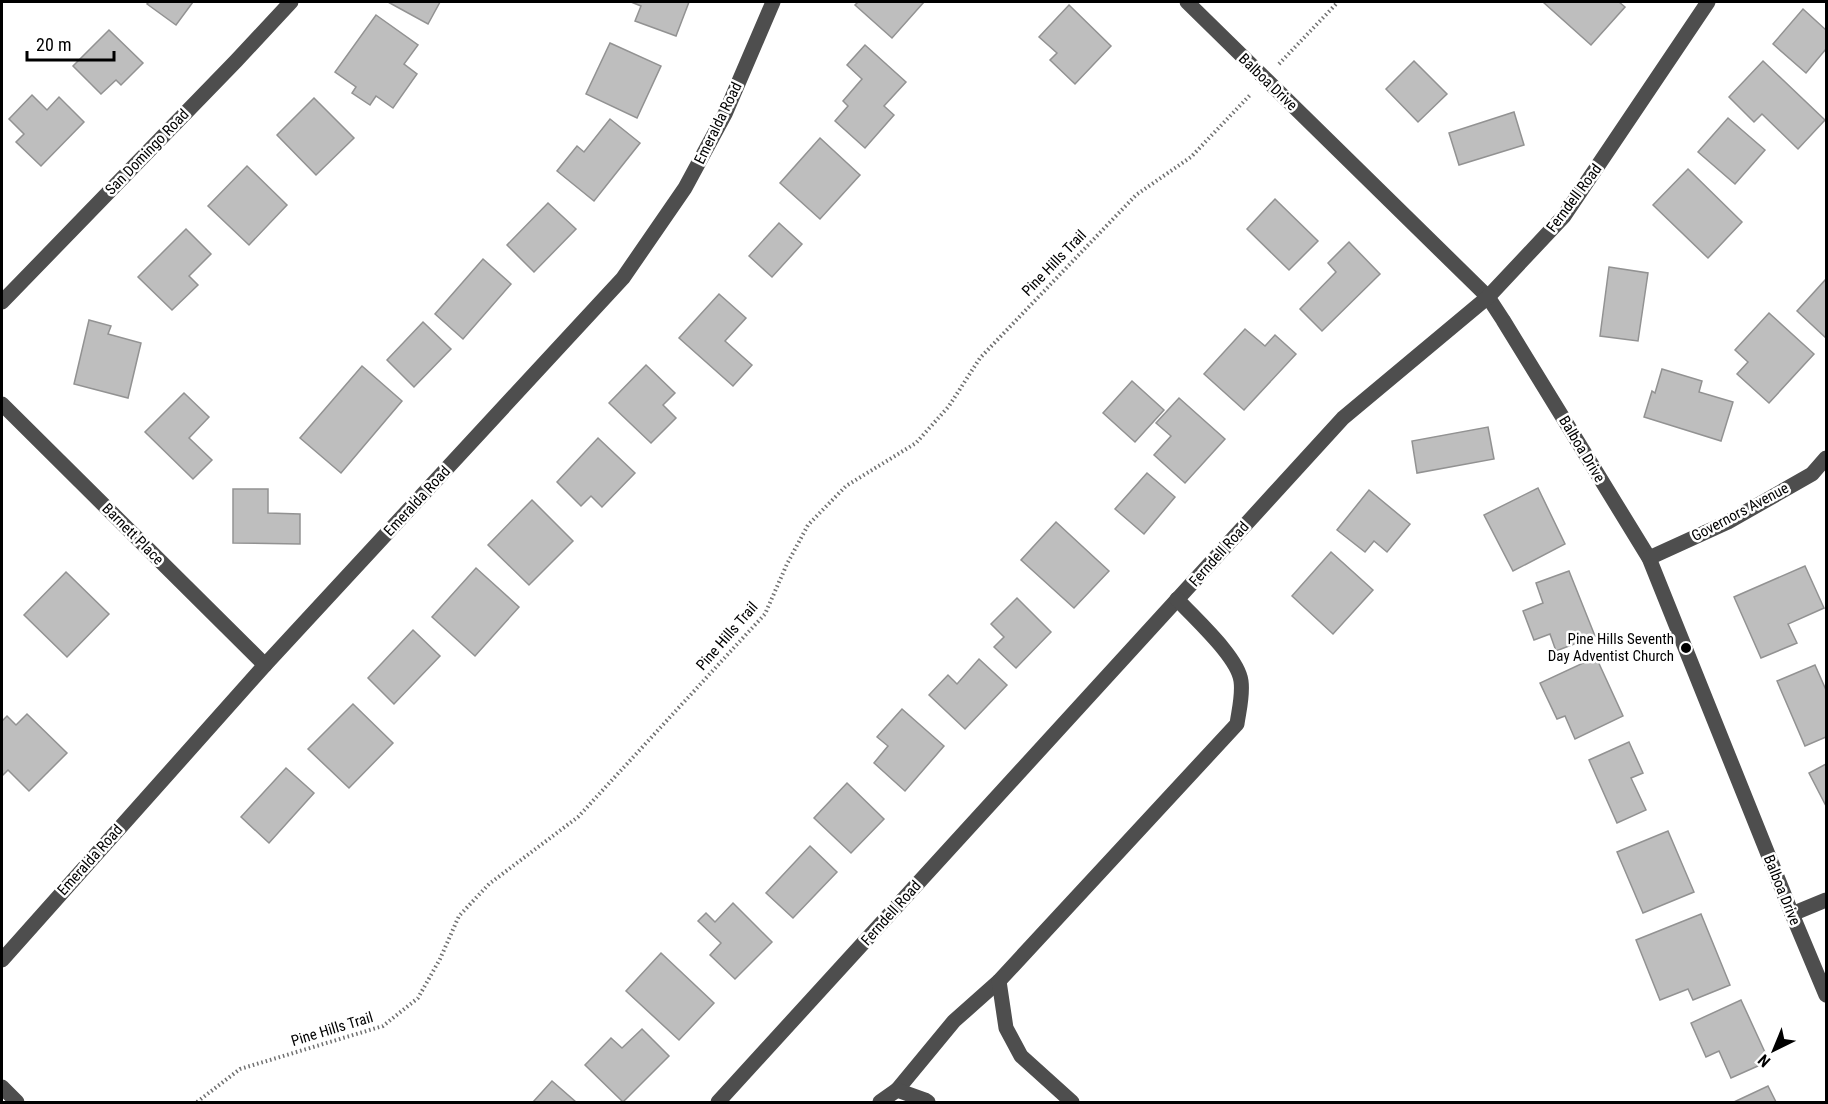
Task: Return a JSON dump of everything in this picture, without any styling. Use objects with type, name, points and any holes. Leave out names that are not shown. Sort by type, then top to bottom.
[{"type":"street","name":"San Domingo Road","points":[[2,302],[291,2]]},
{"type":"street","name":"Emeralda Road","points":[[2,960],[265,665],[624,278],[686,188],[724,114],[773,2]]},
{"type":"street","name":"Balboa Drive","points":[[1187,2],[1488,297],[1648,558],[1827,995]]},
{"type":"street","name":"Ferndell Road","points":[[718,1102],[1343,418],[1488,297],[1564,216],[1708,2]]},
{"type":"street","name":"Barnett Place","points":[[2,404],[265,665]]},
{"type":"street","name":"Governors Avenue","points":[[1648,558],[1728,522],[1812,474],[1827,458]]},
{"type":"street","points":[[880,1102],[897,1090],[954,1021],[999,981],[1237,724],[1241,705],[1241,681],[1234,661],[1177,599]]},
{"type":"street","points":[[1792,914],[1827,900]]},
{"type":"street","points":[[999,981],[1006,1028],[1021,1056],[1072,1102]]},
{"type":"street","points":[[2,1087],[17,1102]]},
{"type":"street","points":[[897,1090],[928,1102]]},
{"type":"path","points":[[1278,64],[1338,2]]},
{"type":"path","name":"Pine Hills Trail","points":[[197,1102],[240,1069],[383,1026],[418,998],[440,959],[459,916],[489,884],[578,817],[765,614],[787,564],[808,525],[846,486],[916,443],[949,406],[980,358],[1136,195],[1191,157],[1253,92]]},
{"type":"building","points":[[149,2],[193,2],[176,25],[147,4]]},
{"type":"building","points":[[388,2],[440,2],[428,24]]},
{"type":"building","points":[[631,2],[689,2],[676,36],[635,21],[641,6]]},
{"type":"building","points":[[858,2],[924,2],[892,38],[855,5]]},
{"type":"building","points":[[1543,2],[1619,2],[1625,7],[1591,45]]},
{"type":"building","points":[[1069,5],[1111,46],[1075,84],[1050,60],[1057,53],[1039,37]]},
{"type":"building","points":[[1803,9],[1826,30],[1826,49],[1806,73],[1773,44]]},
{"type":"building","points":[[376,15],[418,45],[404,64],[417,74],[393,108],[376,96],[370,105],[352,93],[356,87],[335,72]]},
{"type":"building","points":[[109,30],[143,63],[121,85],[116,80],[101,94],[73,66]]},
{"type":"building","points":[[610,43],[661,66],[637,118],[586,94]]},
{"type":"building","points":[[865,45],[906,82],[884,106],[894,115],[865,148],[835,121],[848,106],[843,101],[862,79],[847,65]]},
{"type":"building","points":[[1414,61],[1447,94],[1418,122],[1386,89]]},
{"type":"building","points":[[1763,61],[1825,120],[1798,149],[1762,114],[1754,122],[1729,97]]},
{"type":"building","points":[[32,95],[47,110],[59,97],[84,122],[41,166],[16,142],[24,134],[9,119]]},
{"type":"building","points":[[314,98],[354,138],[316,175],[277,135]]},
{"type":"building","points":[[1514,112],[1524,145],[1459,165],[1449,133]]},
{"type":"building","points":[[1728,118],[1765,150],[1735,184],[1698,152]]},
{"type":"building","points":[[610,119],[640,143],[594,201],[557,171],[577,146],[584,152]]},
{"type":"building","points":[[820,138],[860,175],[820,219],[780,183]]},
{"type":"building","points":[[247,166],[287,205],[249,245],[208,206]]},
{"type":"building","points":[[1688,169],[1742,222],[1708,258],[1653,205]]},
{"type":"building","points":[[1275,199],[1318,241],[1289,270],[1247,229]]},
{"type":"building","points":[[548,203],[576,229],[534,272],[507,245]]},
{"type":"building","points":[[779,223],[802,244],[772,277],[749,256]]},
{"type":"building","points":[[186,229],[211,254],[189,276],[198,285],[172,310],[138,277]]},
{"type":"building","points":[[1349,242],[1380,274],[1322,331],[1300,309],[1336,272],[1328,263]]},
{"type":"building","points":[[483,259],[511,284],[463,339],[435,314]]},
{"type":"building","points":[[1609,267],[1648,273],[1638,341],[1600,336]]},
{"type":"building","points":[[1826,279],[1826,338],[1797,311]]},
{"type":"building","points":[[719,294],[746,318],[725,341],[752,365],[733,386],[679,338]]},
{"type":"building","points":[[1769,313],[1814,354],[1769,403],[1737,374],[1748,362],[1735,350]]},
{"type":"building","points":[[89,320],[111,326],[108,334],[141,343],[128,398],[74,384]]},
{"type":"building","points":[[423,322],[451,349],[414,387],[387,360]]},
{"type":"building","points":[[1245,329],[1265,346],[1275,335],[1296,354],[1244,410],[1204,374]]},
{"type":"building","points":[[646,365],[675,393],[663,405],[676,418],[651,443],[609,403]]},
{"type":"building","points":[[362,366],[402,401],[341,473],[300,438]]},
{"type":"building","points":[[1662,369],[1702,381],[1699,392],[1733,402],[1721,441],[1644,417],[1652,391],[1655,393]]},
{"type":"building","points":[[1132,381],[1164,410],[1135,442],[1103,413]]},
{"type":"building","points":[[184,393],[209,417],[189,438],[212,460],[193,479],[145,432]]},
{"type":"building","points":[[1179,398],[1225,439],[1185,483],[1154,455],[1171,436],[1156,423]]},
{"type":"building","points":[[1488,427],[1494,459],[1417,473],[1412,441]]},
{"type":"building","points":[[598,438],[635,473],[602,507],[591,496],[581,506],[557,482]]},
{"type":"building","points":[[1147,473],[1175,497],[1144,534],[1115,509]]},
{"type":"building","points":[[1538,488],[1565,544],[1513,571],[1484,515]]},
{"type":"building","points":[[233,489],[268,489],[268,513],[300,514],[300,544],[233,543]]},
{"type":"building","points":[[1369,490],[1410,524],[1387,552],[1374,541],[1365,552],[1337,530]]},
{"type":"building","points":[[532,500],[573,541],[529,585],[488,545]]},
{"type":"building","points":[[1056,522],[1109,571],[1074,608],[1021,560]]},
{"type":"building","points":[[1331,552],[1373,590],[1333,634],[1292,596]]},
{"type":"building","points":[[1805,566],[1824,608],[1788,624],[1797,643],[1761,658],[1734,597]]},
{"type":"building","points":[[476,568],[519,607],[475,656],[432,617]]},
{"type":"building","points":[[1569,571],[1595,636],[1556,651],[1550,634],[1534,640],[1523,611],[1543,603],[1536,583]]},
{"type":"building","points":[[66,572],[109,614],[67,657],[24,615]]},
{"type":"building","points":[[1017,598],[1051,632],[1016,668],[994,647],[1004,637],[991,624]]},
{"type":"building","points":[[413,630],[440,656],[394,704],[368,678]]},
{"type":"building","points":[[1596,657],[1623,716],[1575,739],[1565,716],[1557,719],[1540,683]]},
{"type":"building","points":[[979,659],[1007,685],[965,729],[929,695],[948,675],[957,684]]},
{"type":"building","points":[[1815,665],[1826,690],[1826,737],[1805,746],[1777,681]]},
{"type":"building","points":[[353,704],[393,743],[349,788],[308,749]]},
{"type":"building","points":[[902,709],[944,746],[905,791],[874,763],[888,746],[877,737]]},
{"type":"building","points":[[27,714],[67,753],[29,791],[8,770],[2,776],[2,721],[7,716],[16,725]]},
{"type":"building","points":[[1629,742],[1643,773],[1631,778],[1646,810],[1617,823],[1589,760]]},
{"type":"building","points":[[1826,764],[1826,806],[1809,773]]},
{"type":"building","points":[[286,768],[314,793],[269,843],[241,817]]},
{"type":"building","points":[[847,783],[884,819],[851,853],[814,818]]},
{"type":"building","points":[[1668,831],[1694,892],[1643,913],[1617,852]]},
{"type":"building","points":[[810,846],[837,872],[793,918],[766,893]]},
{"type":"building","points":[[733,903],[772,942],[735,979],[710,955],[721,943],[698,921],[706,913],[715,922]]},
{"type":"building","points":[[1701,914],[1730,985],[1693,1000],[1688,989],[1660,1000],[1636,940]]},
{"type":"building","points":[[661,953],[714,1003],[679,1040],[626,991]]},
{"type":"building","points":[[1741,1000],[1769,1061],[1731,1078],[1719,1051],[1706,1057],[1691,1023]]},
{"type":"building","points":[[642,1029],[669,1056],[623,1102],[585,1065],[611,1038],[622,1048]]},
{"type":"building","points":[[552,1081],[576,1102],[533,1102]]},
{"type":"building","points":[[1768,1086],[1776,1102],[1734,1102]]},
{"type":"place","name":"Pine Hills Seventh Day Adventist Church","points":[[1686,648]]}]
